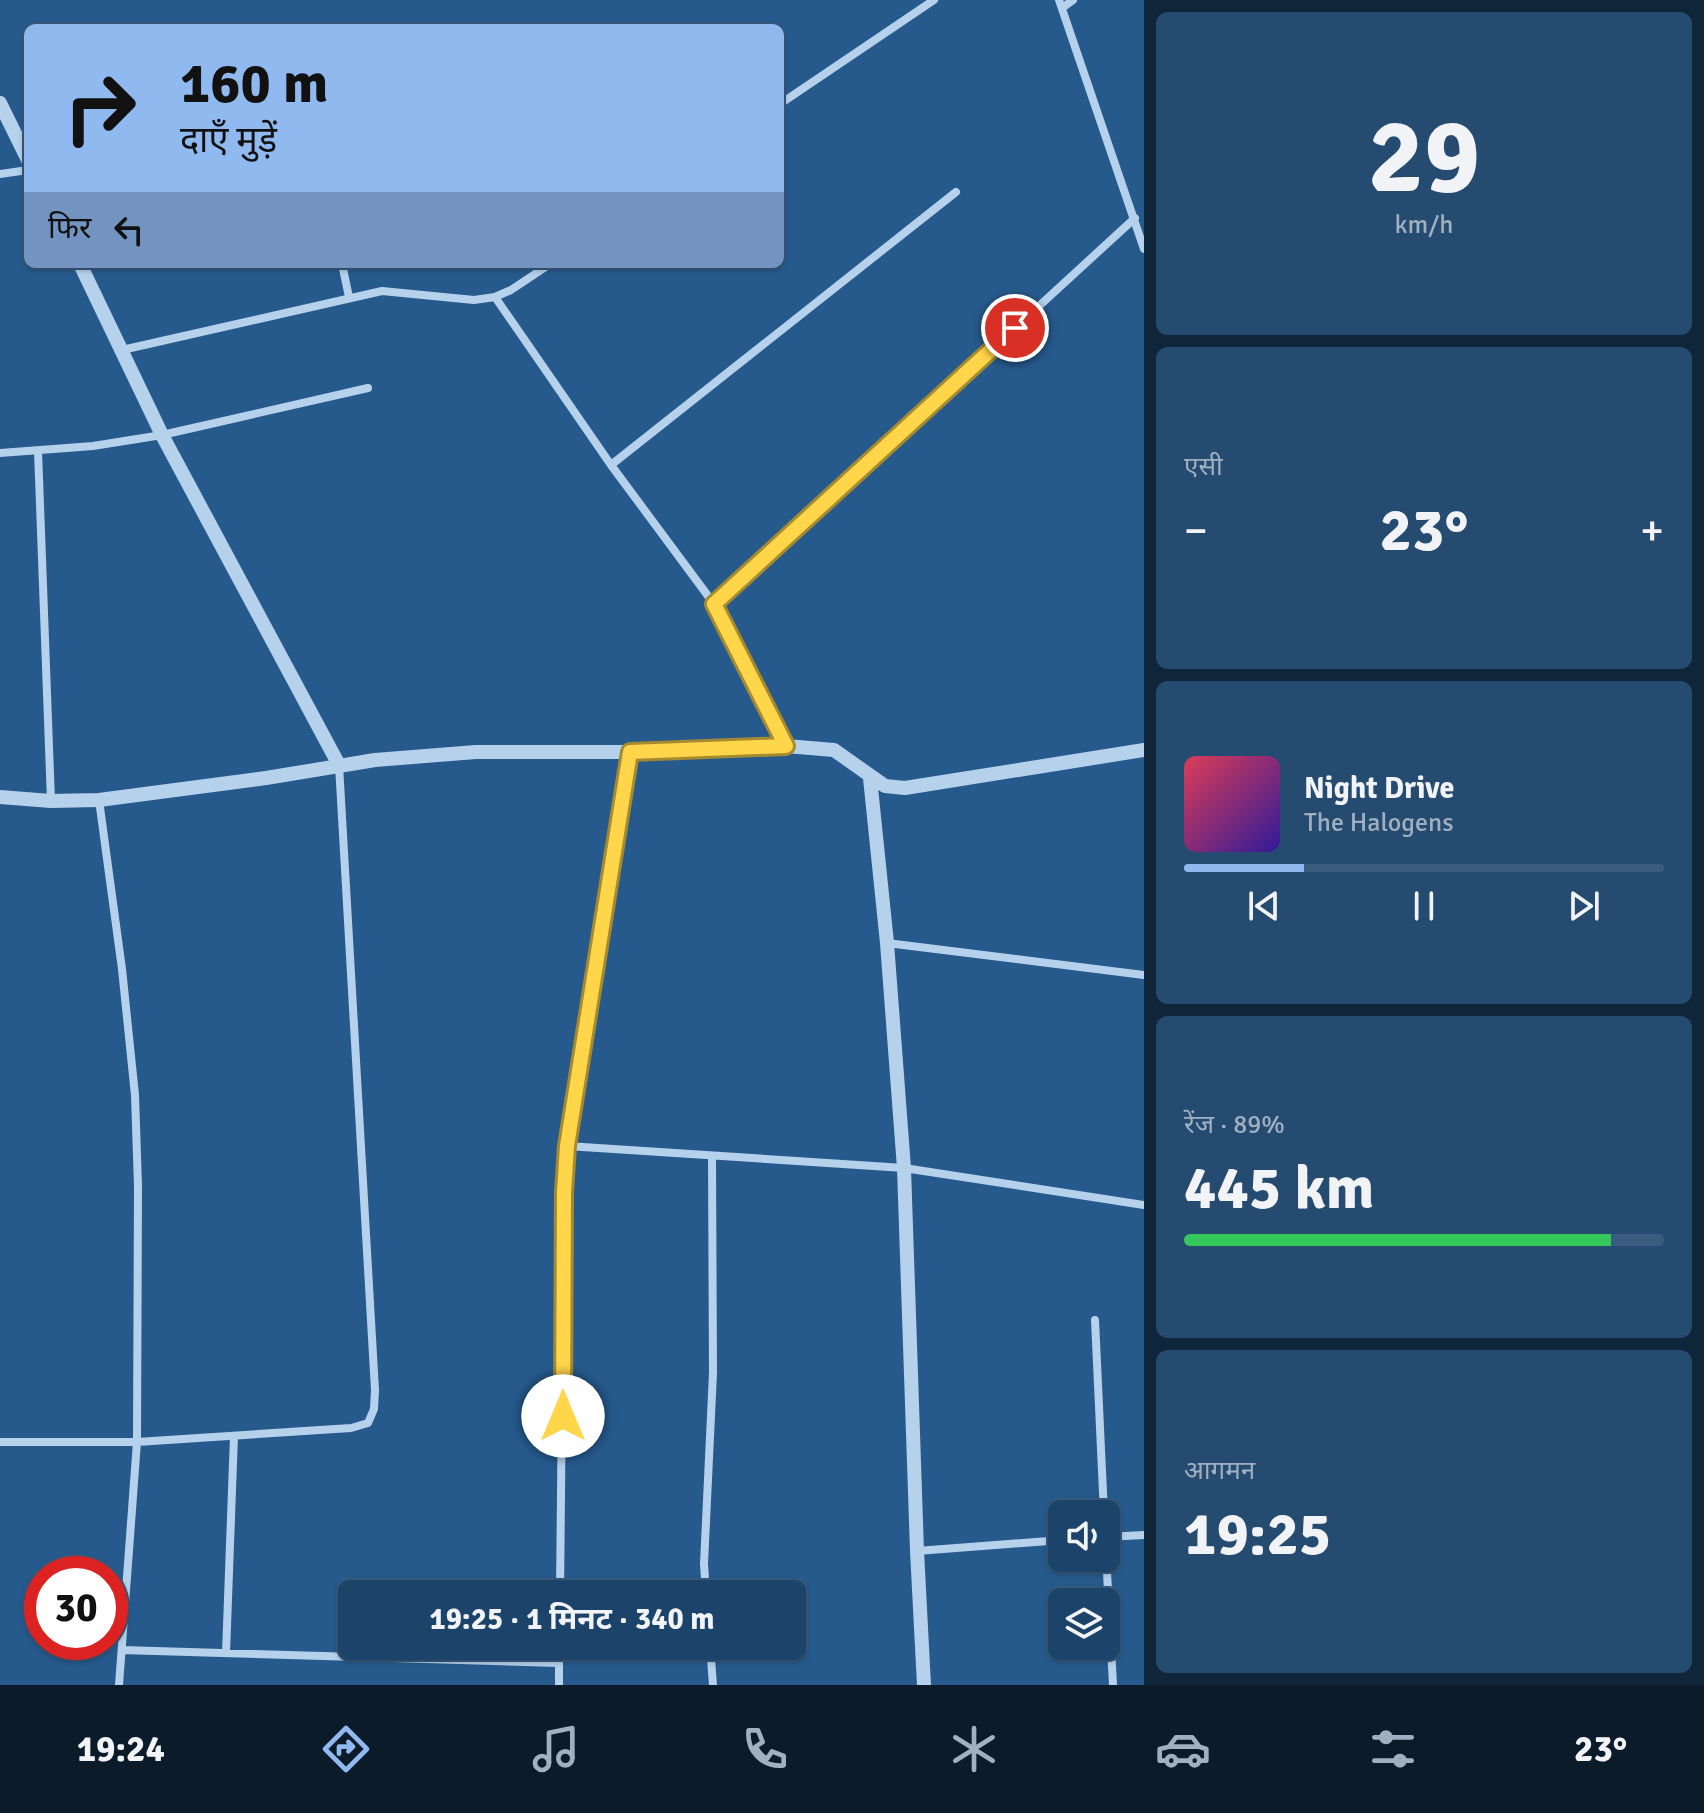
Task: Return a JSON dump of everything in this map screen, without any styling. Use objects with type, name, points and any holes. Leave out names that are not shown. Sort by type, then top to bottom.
[{"type":"street","points":[[784,101],[934,0]]},
{"type":"street","points":[[1073,0],[1060,4],[1144,249]]},
{"type":"street","points":[[0,103],[24,152]]},
{"type":"street","points":[[0,174],[24,171]]},
{"type":"street","points":[[611,465],[956,192]]},
{"type":"street","points":[[714,604],[1135,218]]},
{"type":"street","points":[[0,1442],[137,1442],[351,1428],[368,1423],[374,1409],[339,765],[162,435],[82,268]]},
{"type":"street","points":[[343,268],[349,297]]},
{"type":"street","points":[[122,350],[382,291],[474,300],[495,297],[544,268]]},
{"type":"street","points":[[495,297],[611,465],[714,604],[786,746]]},
{"type":"street","points":[[0,453],[93,446],[162,435],[368,388]]},
{"type":"street","points":[[38,451],[51,801]]},
{"type":"street","points":[[0,797],[51,801],[99,800],[339,765],[476,752],[630,752],[786,746],[834,750],[885,786],[915,788],[1144,750]]},
{"type":"street","points":[[560,1580],[567,1146],[630,752]]},
{"type":"street","points":[[870,778],[887,943],[904,1168],[924,1685]]},
{"type":"street","points":[[99,800],[135,1095],[138,1186],[137,1442],[128,1567]]},
{"type":"street","points":[[887,943],[1144,975]]},
{"type":"street","points":[[567,1146],[904,1168],[1144,1205]]},
{"type":"street","points":[[705,1580],[713,1373],[712,1157]]},
{"type":"street","points":[[1095,1320],[1103,1500]]},
{"type":"street","points":[[226,1653],[234,1436]]},
{"type":"street","points":[[1120,1536],[1144,1535]]},
{"type":"street","points":[[917,1551],[1048,1541]]},
{"type":"street","points":[[1107,1572],[1113,1685]]},
{"type":"street","points":[[128,1650],[559,1663],[559,1685]]},
{"type":"street","points":[[119,1685],[121,1660]]},
{"type":"street","points":[[711,1660],[713,1685]]},
{"type":"route","points":[[563,1416],[567,1146],[630,752],[786,746],[714,604],[1015,328]]}]
